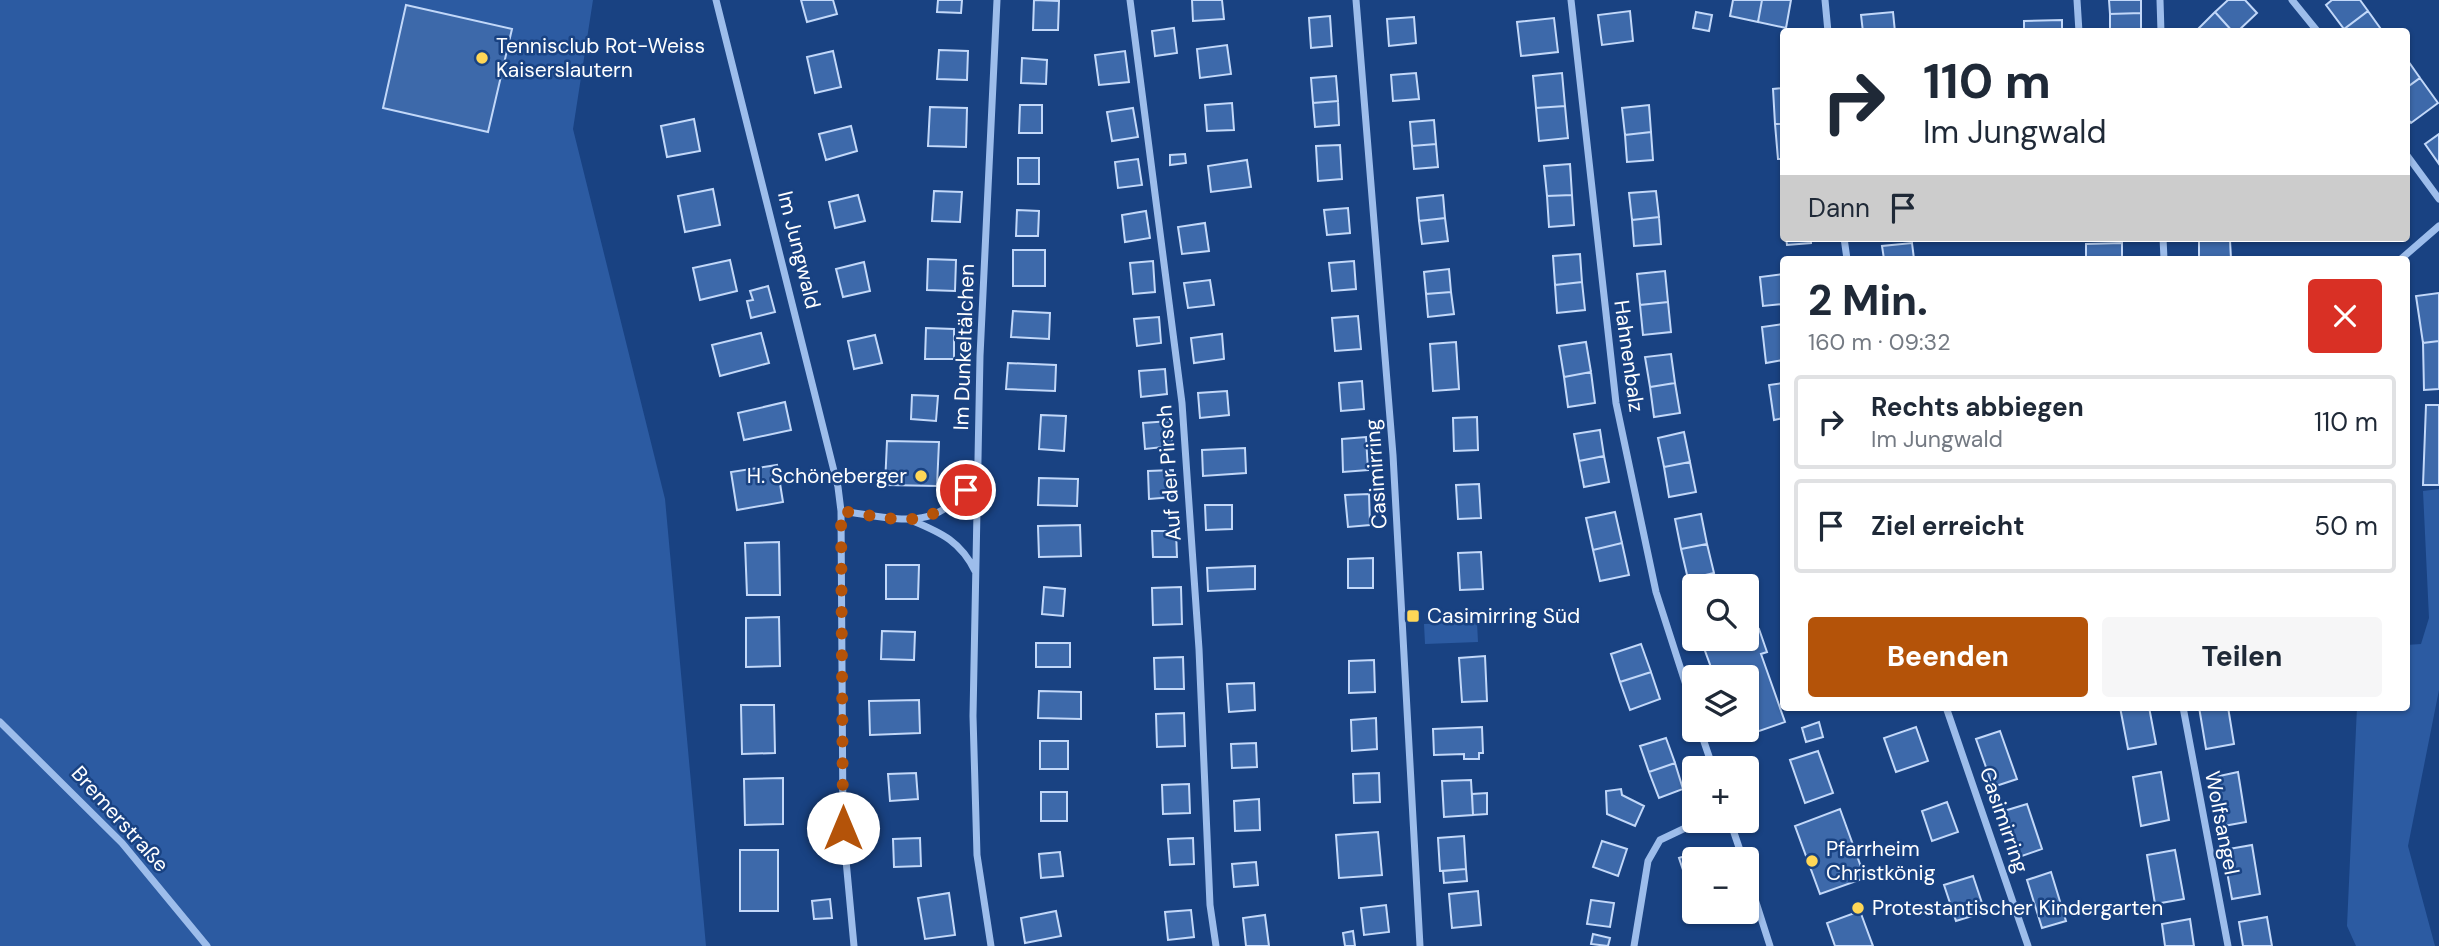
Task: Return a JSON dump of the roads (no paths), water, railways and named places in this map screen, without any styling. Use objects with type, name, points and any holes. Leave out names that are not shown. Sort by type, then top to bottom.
[{"type":"street","name":"Im Jungwald","points":[[716,0],[838,487],[841,511],[843,828],[854,946]]},
{"type":"street","name":"Im Dunkeltälchen","points":[[991,946],[977,855],[973,716],[977,466],[997,0]]},
{"type":"street","name":"Auf der Pirsch","points":[[1130,0],[1182,403],[1199,649],[1210,905],[1216,946]]},
{"type":"street","name":"Casimirring","points":[[1356,0],[1392,441],[1420,946]]},
{"type":"street","name":"Hahnenbalz","points":[[1571,0],[1616,403],[1656,592],[1682,673]]},
{"type":"street","points":[[1825,0],[1828,28]]},
{"type":"street","points":[[2077,0],[2079,28]]},
{"type":"street","points":[[2160,0],[2161,28]]},
{"type":"street","points":[[2292,0],[2315,28]]},
{"type":"street","points":[[2410,159],[2439,199]]},
{"type":"street","points":[[2403,256],[2439,226]]},
{"type":"street","points":[[912,521],[953,503],[966,490],[977,466]]},
{"type":"street","points":[[841,511],[912,521],[950,538],[961,547],[976,573]]},
{"type":"street","name":"Casimirring","points":[[1947,711],[2028,946]]},
{"type":"street","name":"Wolfsangel","points":[[2184,711],[2228,946]]},
{"type":"street","name":"Bremerstraße","points":[[0,722],[114,834],[207,946]]},
{"type":"street","points":[[1633,946],[1648,861],[1660,840],[1682,830]]},
{"type":"street","points":[[1759,912],[1770,946]]},
{"type":"place","name":"Tennisclub Rot-Weiss Kaiserslautern","points":[[482,58]]},
{"type":"place","name":"H. Schöneberger","points":[[921,476]]},
{"type":"place","name":"Casimirring Süd","points":[[1413,616]]},
{"type":"place","name":"Pfarrheim Christkönig","points":[[1812,861]]},
{"type":"place","name":"Protestantischer Kindergarten","points":[[1858,908]]}]
